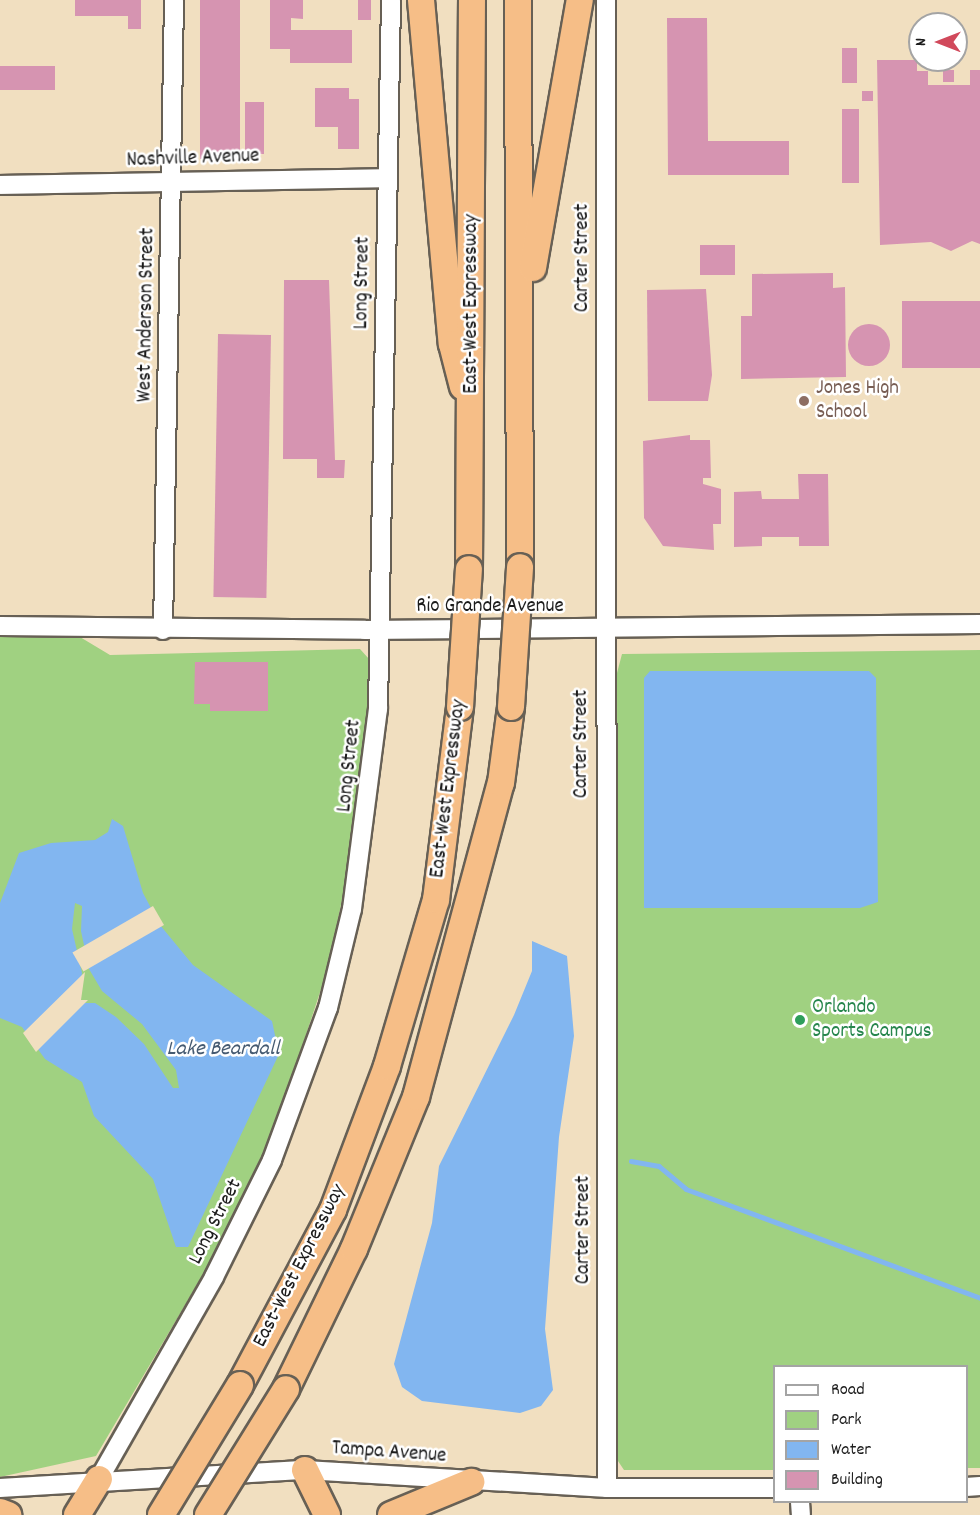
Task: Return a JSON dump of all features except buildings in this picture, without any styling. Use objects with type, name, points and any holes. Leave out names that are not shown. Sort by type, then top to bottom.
[{"type":"highway","points":[[421,0],[452,344],[473,423]]},
{"type":"highway","name":"East-West Expressway","points":[[161,1515],[240,1385],[333,1210],[387,1066],[436,900],[460,706],[469,569],[473,423],[472,0]]},
{"type":"highway","name":"East-West Expressway","points":[[208,1515],[286,1389],[354,1249],[416,1097],[499,795],[511,706],[520,567],[518,0]]},
{"type":"highway","points":[[521,354],[545,185],[580,0]]},
{"type":"highway","points":[[305,1470],[327,1515]]},
{"type":"highway","points":[[76,1515],[99,1479]]},
{"type":"highway","points":[[391,1515],[471,1482]]},
{"type":"highway","points":[[0,1512],[8,1515]]},
{"type":"street","name":"West Anderson Street","points":[[163,630],[173,182],[174,0]]},
{"type":"street","name":"Long Street","points":[[99,1479],[214,1277],[272,1160],[306,1074],[336,975],[366,830],[381,630],[391,0]]},
{"type":"street","name":"Carter Street","points":[[606,0],[604,628],[607,1488]]},
{"type":"street","name":"Nashville Avenue","points":[[0,184],[387,178]]},
{"type":"street","name":"Rio Grande Avenue","points":[[0,626],[163,630],[381,630],[980,624]]},
{"type":"street","name":"Tampa Avenue","points":[[0,1488],[99,1479],[305,1470],[471,1482],[607,1488],[773,1488]]},
{"type":"green space","points":[[75,634],[110,655],[360,649],[369,659],[366,740],[356,832],[328,968],[275,1129],[227,1234],[96,1456],[0,1477],[0,636]]},
{"type":"green space","name":"Orlando Sports Campus","points":[[980,650],[980,1468],[968,1468],[968,1365],[773,1365],[773,1470],[624,1470],[618,1461],[617,673],[622,654]]},
{"type":"water","points":[[650,671],[869,671],[876,678],[878,902],[860,908],[644,908],[644,678]]},
{"type":"water","name":"Lake Beardall","points":[[112,819],[123,826],[143,893],[160,925],[193,965],[272,1021],[279,1054],[188,1247],[176,1247],[153,1179],[94,1116],[82,1082],[45,1059],[22,1027],[0,1018],[0,903],[19,853],[51,843],[95,840],[108,832]],"holes":[[[75,903],[82,906],[81,931],[89,969],[102,991],[142,1024],[176,1070],[179,1088],[173,1088],[144,1044],[116,1017],[95,1003],[78,1003],[82,973],[72,929]]]},
{"type":"water","points":[[532,941],[567,956],[574,1036],[559,1137],[545,1329],[553,1390],[541,1406],[520,1413],[422,1401],[402,1387],[394,1364],[432,1223],[439,1166],[514,1015],[532,971]]},
{"type":"pier","points":[[153,906],[164,925],[83,972],[72,953]]},
{"type":"pier","points":[[85,972],[81,1000],[88,1000],[36,1052],[23,1033]]},
{"type":"waterway","points":[[631,1161],[659,1166],[686,1189],[980,1298]]},
{"type":"place","name":"Jones High School","points":[[804,401]]},
{"type":"place","name":"Orlando Sports Campus","points":[[800,1020]]}]
